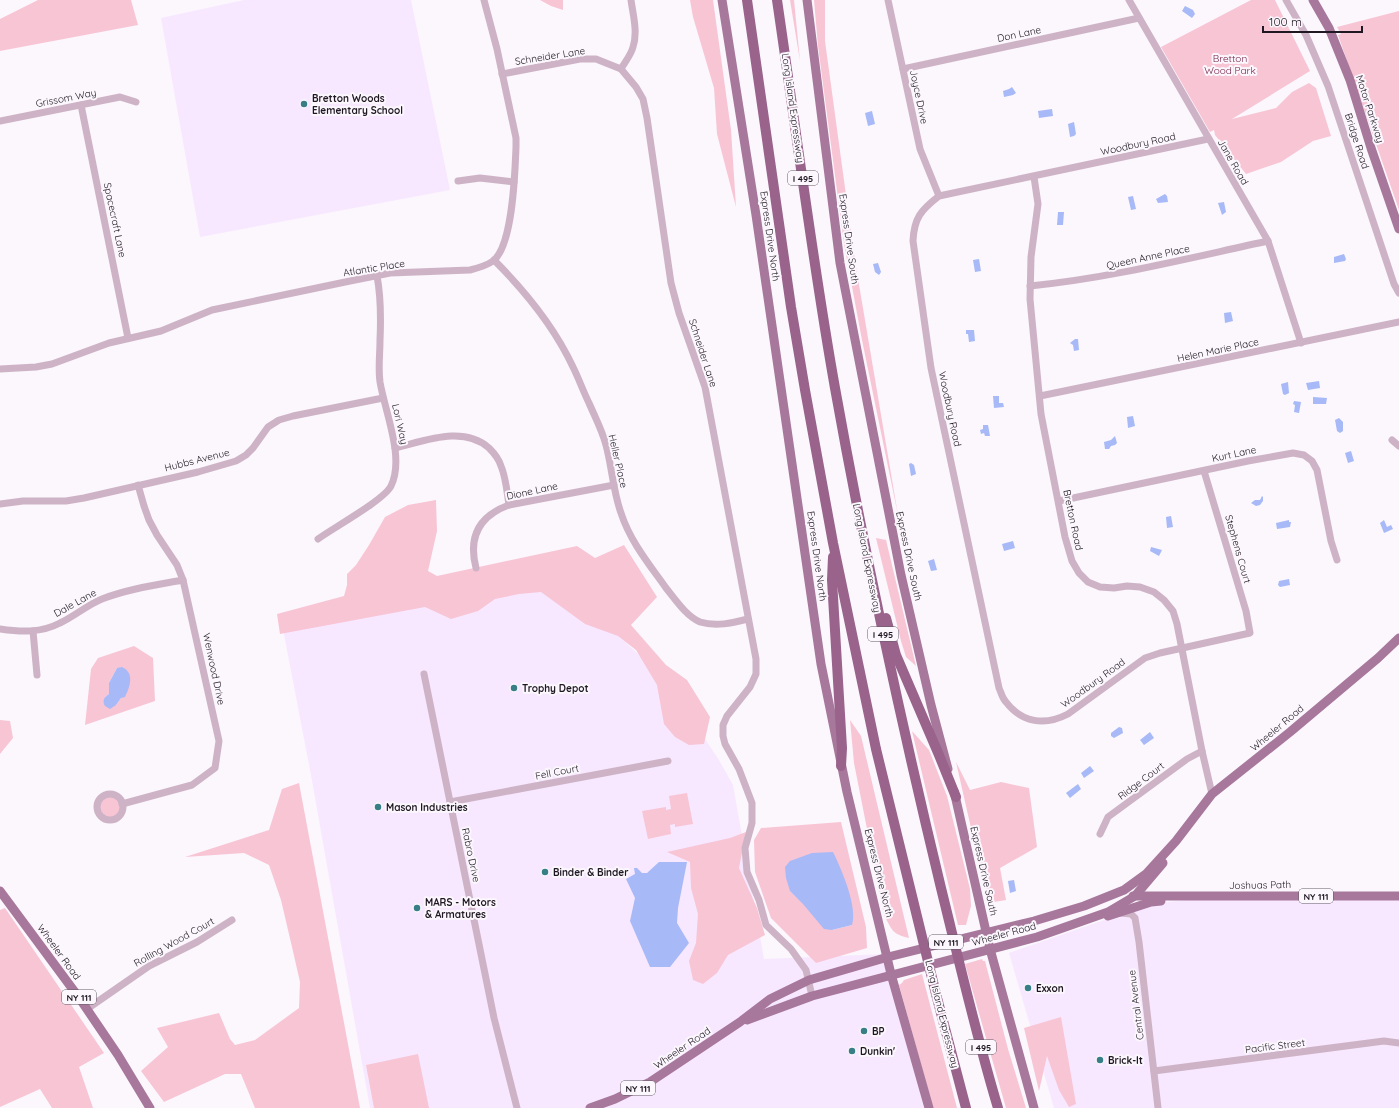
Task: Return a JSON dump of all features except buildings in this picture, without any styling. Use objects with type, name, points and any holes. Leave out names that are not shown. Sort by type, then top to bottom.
[{"type":"highway","name":"Long Island Expressway","points":[[747,0],[791,307],[833,543],[876,749],[936,994],[966,1108]]},
{"type":"highway","name":"Long Island Expressway","points":[[777,0],[820,303],[872,588],[964,986],[998,1108]]},
{"type":"highway","points":[[833,543],[832,580],[842,748],[841,766]]},
{"type":"highway","points":[[872,588],[885,614],[896,655],[956,797]]},
{"type":"main road","name":"Express Drive North","points":[[722,0],[756,215],[821,664],[841,766],[891,974],[929,1108]]},
{"type":"main road","name":"Express Drive South","points":[[807,0],[840,263],[901,575],[931,705],[956,797],[990,949],[1034,1108]]},
{"type":"main road","name":"Motor Parkway","points":[[1313,0],[1329,28],[1350,80],[1371,148],[1399,229]]},
{"type":"main road","name":"Wheeler Road","points":[[590,1108],[615,1099],[650,1082],[740,1022],[770,999],[809,980],[888,957],[1084,906],[1124,890],[1146,874],[1176,841],[1212,794],[1290,732],[1378,658],[1399,638]]},
{"type":"main road","name":"Wheeler Road","points":[[740,1022],[812,996],[891,974],[1037,937],[1108,912],[1135,896],[1161,866],[1176,841]]},
{"type":"main road","points":[[1151,878],[1154,889],[1166,896]]},
{"type":"main road","name":"Wheeler Road","points":[[0,891],[87,1009],[118,1055],[150,1108]]},
{"type":"main road","name":"Joshuas Path","points":[[1084,906],[1135,896],[1399,896]]},
{"type":"main road","name":"Joshuas Path","points":[[1037,937],[1081,926],[1150,902],[1194,897]]},
{"type":"street","points":[[484,0],[516,138],[514,182],[509,229],[504,243],[494,260]]},
{"type":"street","points":[[621,68],[628,58],[633,46],[635,33],[631,0]]},
{"type":"street","name":"Joyce Drive","points":[[888,0],[920,149],[939,196]]},
{"type":"street","name":"Jane Road","points":[[1129,0],[1268,241],[1301,343]]},
{"type":"street","name":"Bridge Road","points":[[1286,0],[1306,35],[1328,86],[1374,226],[1394,284],[1399,293]]},
{"type":"street","name":"Don Lane","points":[[903,69],[1139,18]]},
{"type":"street","name":"Schneider Lane","points":[[502,74],[580,60],[596,59],[621,68],[636,87],[643,99],[648,118],[671,283],[679,313],[705,387],[756,659],[756,674],[750,687],[727,716],[723,725],[725,744],[744,781],[752,803],[752,823],[745,848],[747,872],[759,900],[766,925],[791,949],[806,970],[812,996]]},
{"type":"street","name":"Grissom Way","points":[[0,122],[120,97],[136,102]]},
{"type":"street","name":"Spacecraft Lane","points":[[81,105],[128,338]]},
{"type":"street","name":"Woodbury Road","points":[[1208,139],[939,196],[926,206],[918,217],[914,228],[913,241],[931,368],[999,688],[1005,701],[1015,712],[1029,720],[1043,722],[1058,720],[1145,658],[1160,653],[1250,633]]},
{"type":"street","name":"Bretton Road","points":[[1034,177],[1038,204],[1032,257],[1030,299],[1041,414],[1065,537],[1072,561],[1079,573],[1088,582],[1114,588],[1128,586],[1140,587],[1154,592],[1164,600],[1173,611],[1177,624],[1212,794]]},
{"type":"street","points":[[458,181],[480,178],[514,182]]},
{"type":"street","name":"Queen Anne Place","points":[[1030,286],[1103,276],[1268,241]]},
{"type":"street","name":"Heller Place","points":[[494,260],[516,282],[537,309],[556,336],[573,366],[606,445],[621,515],[637,548],[676,600],[688,613],[699,621],[711,624],[724,624],[748,619]]},
{"type":"street","name":"Atlantic Place","points":[[0,369],[36,367],[52,364],[94,347],[161,331],[212,310],[378,276],[406,272],[470,270],[482,267],[494,260]]},
{"type":"street","name":"Lori Way","points":[[318,539],[380,498],[390,487],[395,476],[395,448],[383,398],[379,366],[380,309],[378,276]]},
{"type":"street","name":"Helen Marie Place","points":[[1040,396],[1399,322]]},
{"type":"street","name":"Hubbs Avenue","points":[[0,504],[23,500],[66,501],[236,461],[246,455],[268,427],[279,420],[383,398]]},
{"type":"street","points":[[395,448],[452,436],[467,436],[482,442],[493,452],[501,464],[509,505]]},
{"type":"street","points":[[1392,440],[1399,446]]},
{"type":"street","name":"Kurt Lane","points":[[1059,501],[1204,470],[1293,453],[1304,455],[1312,461],[1317,470],[1331,541],[1337,560]]},
{"type":"street","name":"Stephens Court","points":[[1204,470],[1246,610],[1250,633]]},
{"type":"street","name":"Wenwood Drive","points":[[122,804],[192,784],[215,768],[219,741],[183,580],[177,565],[149,520],[138,485]]},
{"type":"street","name":"Dione Lane","points":[[476,568],[473,558],[475,537],[479,527],[496,510],[509,505],[614,485]]},
{"type":"street","name":"Dale Lane","points":[[0,629],[33,631],[60,623],[92,604],[116,594],[183,580]]},
{"type":"street","points":[[33,631],[37,675]]},
{"type":"street","name":"Rabro Drive","points":[[424,674],[494,1018],[517,1108]]},
{"type":"street","name":"Ridge Court","points":[[1100,834],[1108,818],[1187,758],[1202,750]]},
{"type":"street","name":"Fell Court","points":[[450,802],[668,761]]},
{"type":"street","name":"Central Avenue","points":[[1118,913],[1131,914],[1135,918],[1158,1108]]},
{"type":"street","name":"Rolling Wood Court","points":[[87,1009],[149,966],[197,942],[232,920]]},
{"type":"street","name":"Pacific Street","points":[[1154,1071],[1384,1041],[1399,1043]]},
{"type":"shaded area","name":"Bretton Woods Elementary School","points":[[244,0],[411,0],[450,190],[200,237],[161,18]]},
{"type":"shaded area","points":[[533,577],[593,611],[666,681],[719,760],[733,785],[764,959],[886,954],[924,1108],[370,1108],[311,775],[283,629]]},
{"type":"shaded area","points":[[1399,897],[1399,1108],[1054,1108],[1009,953],[1150,904],[1194,899]]},
{"type":"green space","points":[[38,0],[131,0],[138,25],[0,51],[0,19]]},
{"type":"green space","points":[[540,0],[563,0],[563,10],[551,6]]},
{"type":"green space","points":[[690,0],[713,0],[731,130],[736,207],[717,134],[714,88],[693,17]]},
{"type":"green space","points":[[790,0],[794,0],[800,61]]},
{"type":"green space","points":[[814,0],[825,0],[825,41],[855,261],[898,515],[844,244],[818,46]]},
{"type":"green space","name":"Bretton Wood Park","points":[[1251,0],[1275,0],[1310,71],[1232,119],[1276,108],[1292,92],[1309,83],[1316,88],[1331,136],[1313,141],[1281,162],[1246,174],[1215,135],[1214,130],[1210,132],[1161,47]]},
{"type":"green space","points":[[1399,11],[1399,210],[1338,35],[1341,34],[1337,27]]},
{"type":"green space","points":[[436,500],[437,531],[428,571],[437,576],[577,546],[595,558],[624,545],[657,597],[631,625],[666,665],[687,680],[710,717],[704,744],[689,745],[675,737],[664,724],[657,685],[636,650],[618,636],[585,624],[541,592],[519,594],[495,599],[478,611],[451,619],[425,607],[280,634],[277,614],[344,596],[347,585],[347,574],[356,565],[385,517],[408,505]]},
{"type":"green space","points":[[876,538],[886,540],[916,666],[906,657],[901,641]]},
{"type":"green space","points":[[134,646],[153,658],[155,701],[85,725],[91,669],[98,658]],"holes":[[[117,668],[121,698],[116,705],[105,697],[109,694],[109,683]]]},
{"type":"green space","points":[[0,720],[10,721],[13,738],[0,754]]},
{"type":"green space","points":[[850,720],[861,736],[909,938],[899,935],[893,931],[884,915],[854,763]]},
{"type":"green space","points":[[912,731],[929,750],[947,796],[970,889],[971,906],[966,925],[958,925]]},
{"type":"green space","points":[[956,762],[970,790],[1001,782],[1029,788],[1037,847],[1000,868],[1006,900],[988,903]]},
{"type":"green space","points":[[299,783],[360,1108],[255,1108],[241,1074],[225,1074],[164,1102],[141,1071],[168,1047],[157,1028],[219,1013],[230,1039],[235,1045],[255,1040],[299,1008],[300,982],[281,900],[269,865],[244,853],[185,857],[269,830],[282,789]]},
{"type":"green space","points":[[687,793],[693,824],[675,827],[675,824],[670,825],[671,834],[648,839],[642,811],[666,807],[666,810],[671,809],[669,796]]},
{"type":"green space","points":[[110,797],[118,800],[121,808],[118,816],[110,819],[102,816],[99,808],[102,800]]},
{"type":"green space","points":[[841,822],[866,927],[867,948],[816,963],[771,918],[755,872],[754,840],[761,828]],"holes":[[[790,891],[852,925],[832,930]]]},
{"type":"green space","points":[[746,832],[739,868],[757,908],[765,935],[728,955],[717,973],[703,984],[693,980],[689,961],[696,943],[698,914],[691,888],[690,862],[667,852],[730,838]]},
{"type":"green space","points":[[5,908],[104,1053],[79,1067],[93,1108],[52,1108],[40,1089],[0,1107],[0,910]]},
{"type":"green space","points":[[982,959],[985,961],[1008,1049],[1026,1108],[1006,1108],[965,964]]},
{"type":"green space","points":[[922,974],[957,1108],[933,1108],[899,985],[904,980]]},
{"type":"green space","points":[[1061,1017],[1076,1104],[1069,1107],[1059,1090],[1047,1056],[1039,1091],[1024,1028]]},
{"type":"green space","points":[[418,1054],[429,1108],[374,1108],[366,1065]]},
{"type":"water","points":[[1185,6],[1193,10],[1195,14],[1192,18],[1182,11]]},
{"type":"water","points":[[1012,87],[1016,93],[1004,97],[1003,91]]},
{"type":"water","points":[[1052,109],[1053,116],[1039,118],[1038,111]]},
{"type":"water","points":[[872,111],[875,124],[868,126],[865,113]]},
{"type":"water","points":[[1074,122],[1076,134],[1070,137],[1068,124]]},
{"type":"water","points":[[1165,194],[1168,202],[1158,203],[1156,199]]},
{"type":"water","points":[[1133,196],[1136,209],[1131,210],[1128,197]]},
{"type":"water","points":[[1224,202],[1226,212],[1222,215],[1218,203]]},
{"type":"water","points":[[1058,212],[1064,212],[1063,225],[1057,225]]},
{"type":"water","points":[[1344,254],[1346,259],[1345,261],[1334,263],[1334,257]]},
{"type":"water","points":[[979,259],[981,271],[975,272],[973,260]]},
{"type":"water","points":[[878,263],[881,272],[879,275],[875,272],[873,264]]},
{"type":"water","points":[[1231,312],[1233,321],[1225,323],[1224,313]]},
{"type":"water","points":[[966,330],[974,330],[975,341],[969,342]]},
{"type":"water","points":[[1075,339],[1078,339],[1079,350],[1074,351],[1073,345],[1070,343]]},
{"type":"water","points":[[1319,381],[1320,388],[1308,390],[1306,383]]},
{"type":"water","points":[[1288,382],[1289,393],[1285,395],[1283,394],[1281,384]]},
{"type":"water","points":[[993,396],[999,396],[999,403],[1003,403],[1004,407],[994,408]]},
{"type":"water","points":[[1313,397],[1327,398],[1326,404],[1313,404]]},
{"type":"water","points":[[1294,401],[1301,402],[1299,413],[1294,412]]},
{"type":"water","points":[[1133,416],[1135,426],[1128,428],[1127,417]]},
{"type":"water","points":[[1339,418],[1343,422],[1343,431],[1340,433],[1337,431],[1335,420]]},
{"type":"water","points":[[983,425],[988,425],[990,436],[985,436],[984,433],[981,434],[980,430],[983,429]]},
{"type":"water","points":[[1115,436],[1117,443],[1109,449],[1105,449],[1104,442],[1111,440]]},
{"type":"water","points":[[1351,451],[1354,461],[1348,463],[1345,453]]},
{"type":"water","points":[[911,463],[914,465],[916,474],[911,476],[909,464]]},
{"type":"water","points":[[1262,496],[1263,501],[1260,505],[1256,506],[1251,503],[1255,500],[1260,500]]},
{"type":"water","points":[[1171,516],[1173,527],[1167,528],[1166,517]]},
{"type":"water","points":[[1289,520],[1289,522],[1291,522],[1290,527],[1277,529],[1276,523]]},
{"type":"water","points":[[1384,520],[1387,527],[1391,525],[1393,529],[1384,533],[1380,523]]},
{"type":"water","points":[[1013,541],[1015,548],[1004,551],[1002,544]]},
{"type":"water","points":[[1151,547],[1162,550],[1159,556],[1150,551]]},
{"type":"water","points":[[934,559],[937,570],[931,571],[928,561]]},
{"type":"water","points":[[1289,579],[1290,585],[1280,587],[1278,585],[1279,581]]},
{"type":"water","points":[[122,667],[129,673],[130,685],[125,697],[121,698],[116,705],[110,709],[105,706],[104,699],[109,694],[109,683],[117,668]]},
{"type":"water","points":[[1119,727],[1122,728],[1123,733],[1114,738],[1111,736],[1111,733]]},
{"type":"water","points":[[1150,732],[1154,738],[1144,745],[1140,740]]},
{"type":"water","points":[[1090,766],[1094,771],[1084,778],[1081,773]]},
{"type":"water","points":[[1078,784],[1081,789],[1070,798],[1066,793]]},
{"type":"water","points":[[833,852],[848,888],[853,908],[853,917],[852,925],[832,930],[824,929],[790,891],[786,878],[785,867],[790,861],[812,853]]},
{"type":"water","points":[[659,862],[687,862],[678,908],[677,923],[689,943],[670,967],[650,967],[630,921],[635,898],[626,879],[635,874],[634,868],[637,868],[642,873],[647,873]]},
{"type":"water","points":[[1014,880],[1016,891],[1010,893],[1008,881]]},
{"type":"place","name":"Bretton Woods Elementary School","points":[[304,104]]},
{"type":"place","name":"Trophy Depot","points":[[514,688]]},
{"type":"place","name":"Mason Industries","points":[[378,807]]},
{"type":"place","name":"Binder & Binder","points":[[545,872]]},
{"type":"place","name":"MARS - Motors & Armatures","points":[[417,908]]},
{"type":"place","name":"Exxon","points":[[1028,988]]},
{"type":"place","name":"BP","points":[[864,1031]]},
{"type":"place","name":"Dunkin'","points":[[852,1051]]},
{"type":"place","name":"Brick-It","points":[[1100,1060]]}]
